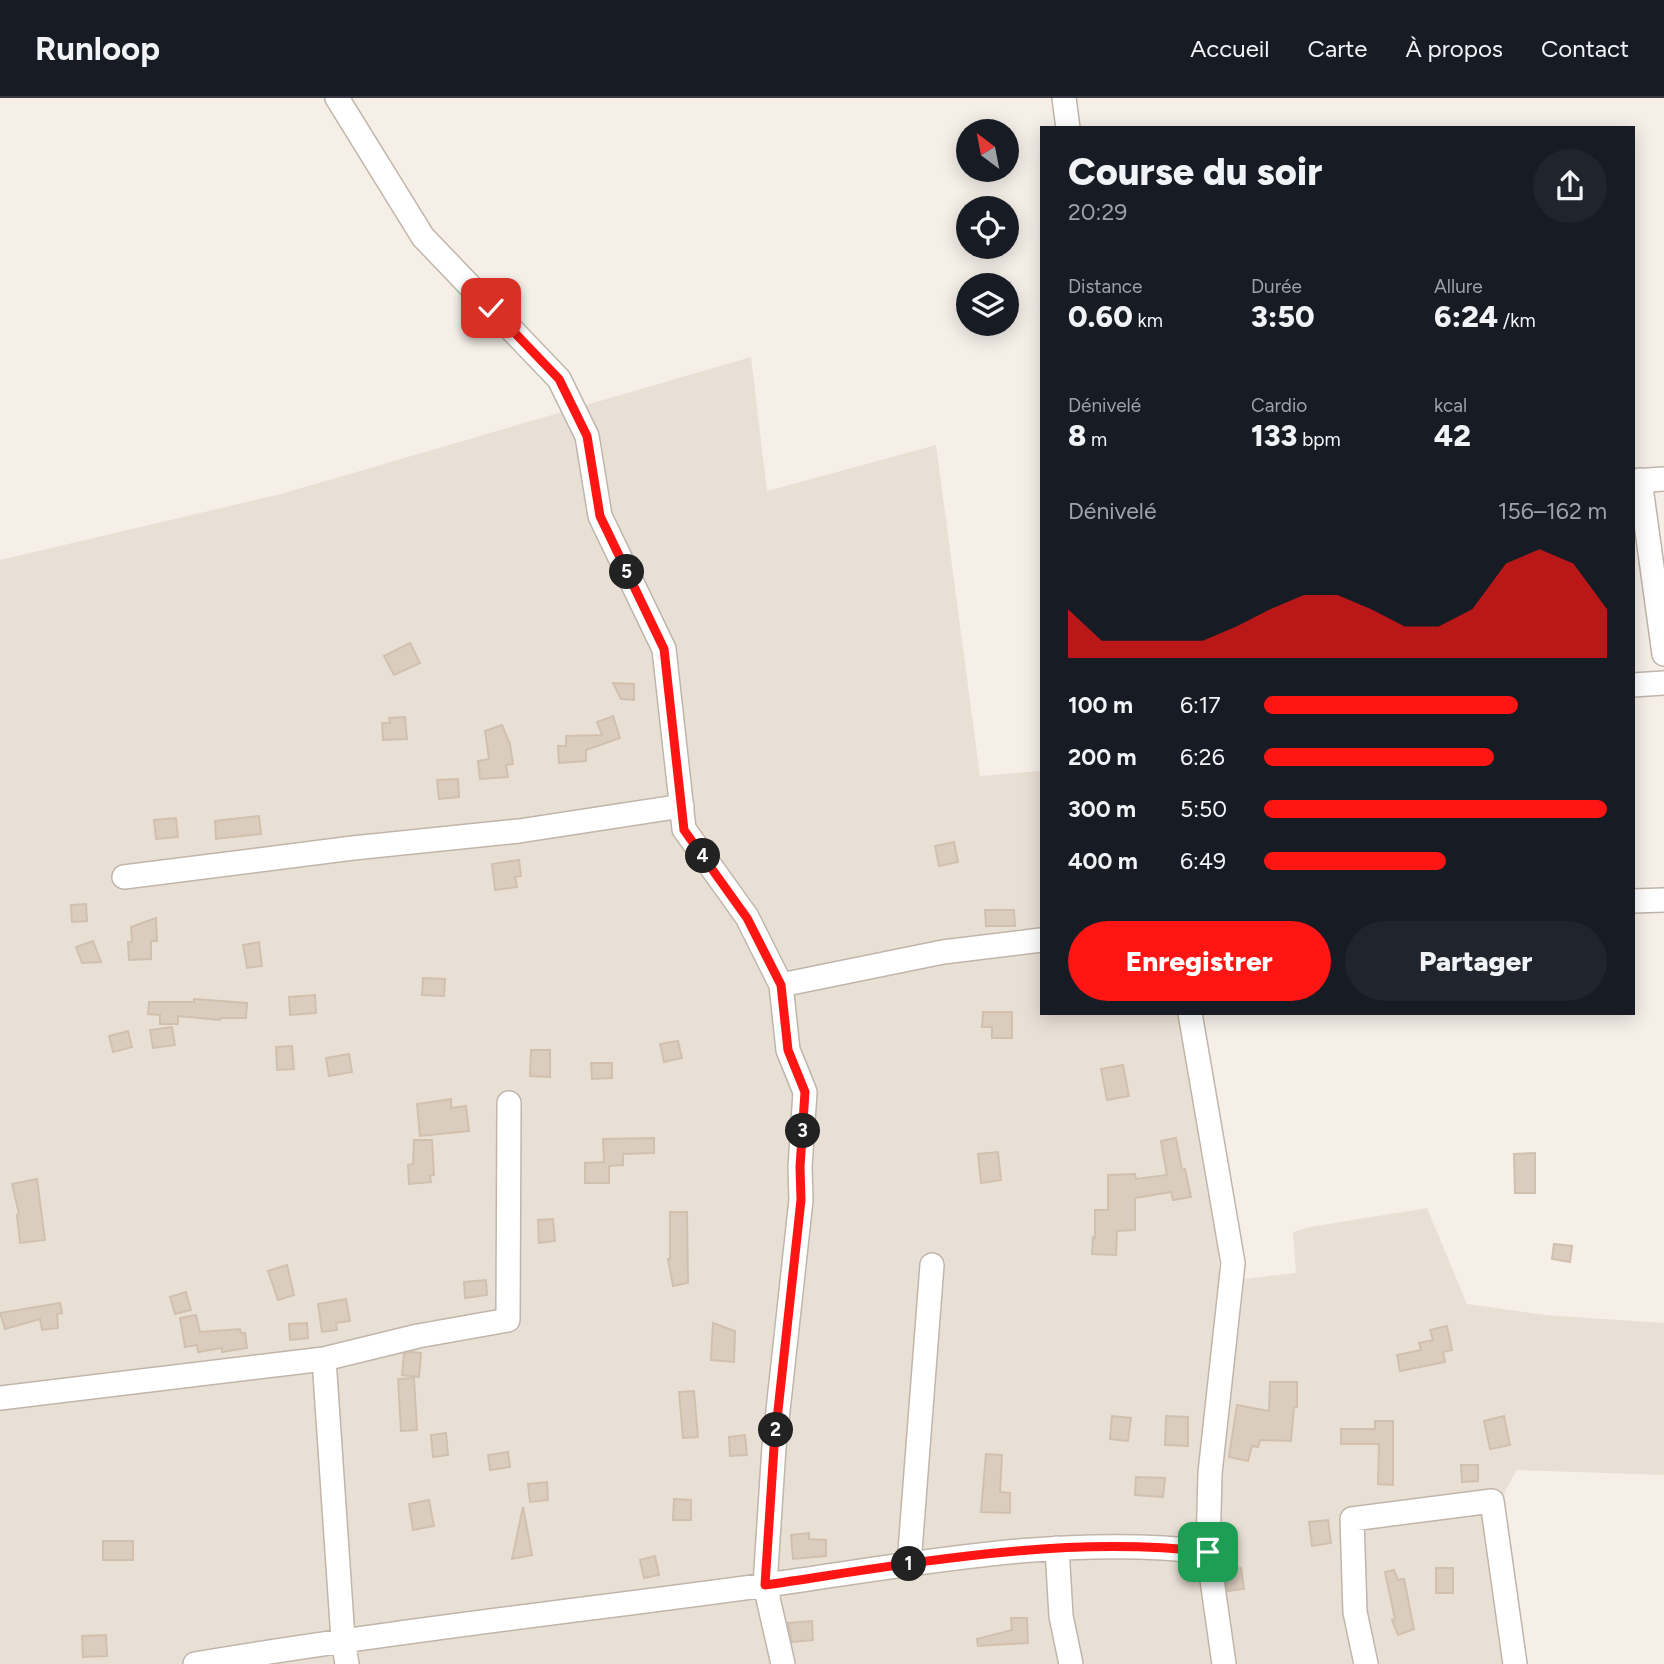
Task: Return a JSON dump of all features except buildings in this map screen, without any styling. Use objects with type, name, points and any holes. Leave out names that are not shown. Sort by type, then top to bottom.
[{"type":"street","points":[[337,98],[423,236],[559,379],[587,436],[600,516],[664,649],[684,830],[747,918],[781,985],[788,1050],[805,1092],[800,1167],[801,1200],[774,1447],[765,1585],[783,1664]]},
{"type":"street","points":[[1064,98],[1068,126]]},
{"type":"street","points":[[1664,480],[1637,481],[1664,654]]},
{"type":"street","points":[[1635,685],[1664,683]]},
{"type":"street","points":[[124,877],[354,848],[519,831],[682,806]]},
{"type":"street","points":[[1635,901],[1664,900]]},
{"type":"street","points":[[781,985],[943,952],[1040,940]]},
{"type":"street","points":[[1190,1015],[1233,1263],[1210,1473],[1208,1552],[1224,1664]]},
{"type":"street","points":[[0,1398],[324,1359],[418,1336],[509,1320],[509,1104]]},
{"type":"street","points":[[909,1564],[932,1265]]},
{"type":"street","points":[[324,1359],[343,1639],[347,1664]]},
{"type":"street","points":[[1366,1664],[1355,1612],[1352,1519],[1492,1501],[1515,1664]]},
{"type":"street","points":[[195,1664],[343,1639],[909,1564],[1057,1548],[1178,1548],[1208,1552]]},
{"type":"street","points":[[1057,1548],[1061,1616],[1071,1664]]},
{"type":"shaded area","points":[[751,357],[767,491],[936,445],[980,776],[1040,771],[1040,1015],[1184,1015],[1210,1150],[1220,1282],[1296,1273],[1293,1232],[1427,1208],[1467,1304],[1545,1315],[1664,1323],[1664,1475],[1517,1470],[1505,1491],[1495,1564],[1510,1664],[0,1664],[0,560],[281,494]]},
{"type":"route","points":[[491,308],[559,379],[587,436],[600,516],[664,649],[684,830],[747,918],[781,985],[788,1050],[805,1092],[800,1167],[801,1200],[774,1447],[765,1585],[909,1564],[1057,1548],[1178,1548],[1208,1552]]}]
